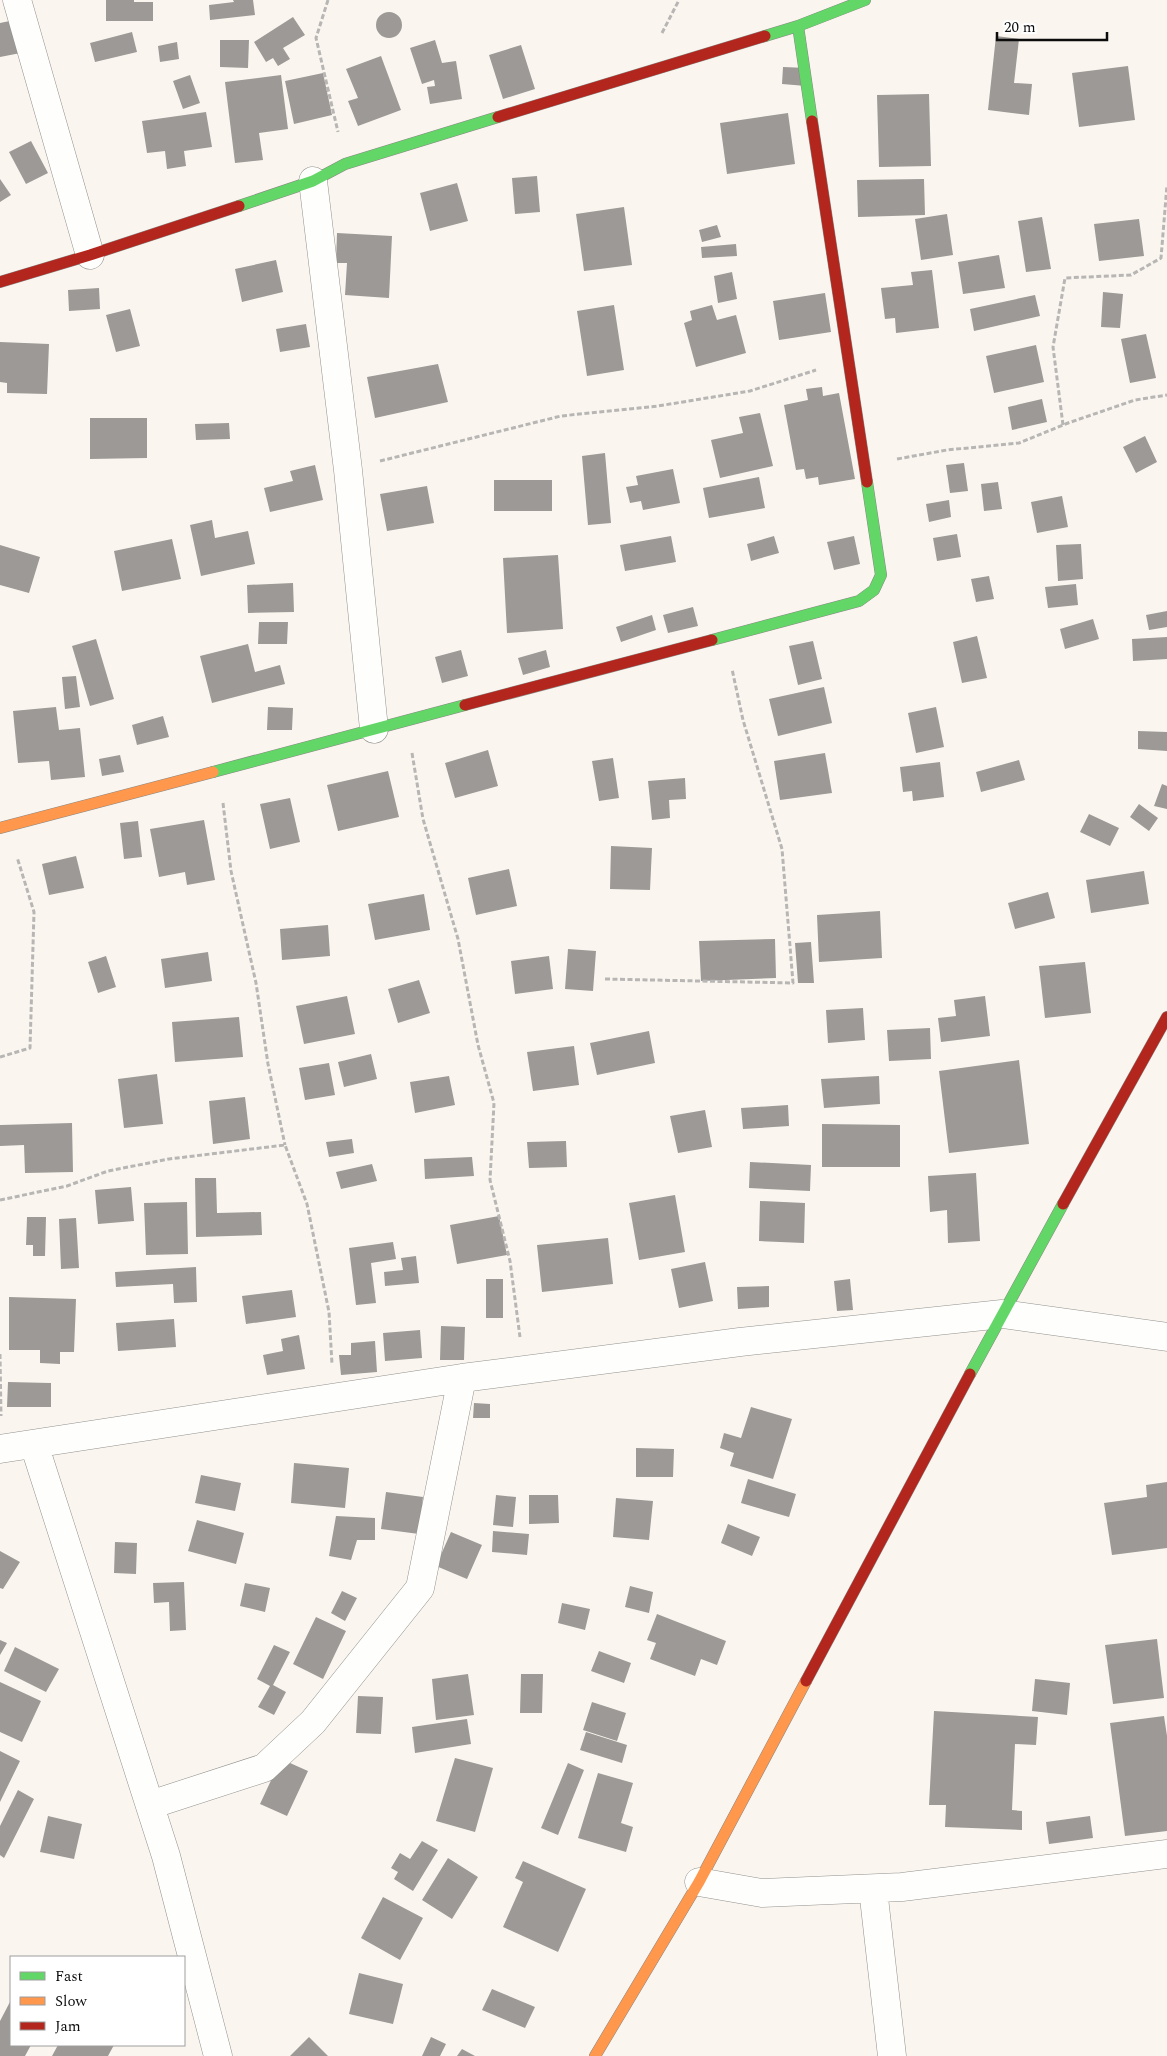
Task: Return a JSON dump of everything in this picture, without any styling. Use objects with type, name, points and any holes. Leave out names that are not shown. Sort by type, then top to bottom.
[{"type":"street","points":[[17,0],[90,255]]},
{"type":"street","points":[[0,282],[90,255],[313,181],[345,164],[798,26],[866,0]]},
{"type":"street","points":[[4,827],[859,601],[874,590],[881,575],[798,26]]},
{"type":"street","points":[[313,181],[348,470],[374,729]]},
{"type":"street","points":[[595,2056],[700,1882],[1002,1314],[1167,1017]]},
{"type":"street","points":[[1,1449],[335,1396],[462,1378],[740,1342],[1002,1314],[1167,1337]]},
{"type":"street","points":[[150,1805],[264,1768],[313,1722],[420,1588],[462,1378]]},
{"type":"street","points":[[34,1444],[166,1856],[218,2056]]},
{"type":"street","points":[[700,1882],[762,1893],[902,1887],[1167,1854]]},
{"type":"street","points":[[873,1888],[892,2056]]},
{"type":"path","points":[[328,0],[316,38],[345,164]]},
{"type":"path","points":[[1063,425],[1053,347],[1066,278],[1131,275],[1161,258],[1167,185]]},
{"type":"path","points":[[348,470],[561,416],[658,406],[750,391],[848,359]]},
{"type":"path","points":[[864,464],[947,450],[1019,444],[1063,425],[1135,400],[1167,395]]},
{"type":"path","points":[[605,979],[794,983],[782,849],[743,720],[725,636]]},
{"type":"path","points":[[407,721],[423,819],[458,938],[478,1045],[494,1103],[490,1180],[510,1261],[524,1370]]},
{"type":"path","points":[[219,770],[231,871],[256,983],[268,1064],[285,1145],[307,1204],[329,1312],[335,1396]]},
{"type":"path","points":[[0,1057],[30,1048],[34,912],[4,827]]},
{"type":"path","points":[[0,1200],[67,1186],[108,1171],[168,1159],[285,1145]]},
{"type":"path","points":[[0,1354],[1,1449]]},
{"type":"building","points":[[106,0],[153,2],[153,21],[106,21]]},
{"type":"building","points":[[233,0],[253,0],[255,15],[210,20],[209,5],[234,2]]},
{"type":"building","points":[[389,12],[398,16],[402,25],[398,34],[389,38],[380,34],[376,25],[380,16]]},
{"type":"building","points":[[293,17],[305,35],[283,48],[290,59],[278,66],[273,58],[266,62],[254,42]]},
{"type":"building","points":[[24,18],[31,51],[0,57],[0,23]]},
{"type":"building","points":[[132,32],[137,52],[95,62],[90,43]]},
{"type":"building","points":[[996,36],[1019,39],[1014,83],[1032,84],[1029,115],[988,110]]},
{"type":"building","points":[[220,40],[249,40],[248,68],[220,67]]},
{"type":"building","points":[[435,40],[442,63],[456,61],[462,99],[430,104],[427,87],[435,86],[434,80],[422,84],[410,48]]},
{"type":"building","points":[[177,42],[179,59],[160,62],[158,46]]},
{"type":"building","points":[[521,45],[535,89],[503,99],[489,55]]},
{"type":"building","points":[[381,56],[401,110],[358,126],[348,101],[358,98],[346,69]]},
{"type":"building","points":[[1128,66],[1135,120],[1079,127],[1072,73]]},
{"type":"building","points":[[783,67],[807,68],[806,86],[782,84]]},
{"type":"building","points":[[323,73],[332,115],[294,124],[285,81]]},
{"type":"building","points":[[190,75],[200,103],[183,109],[173,81]]},
{"type":"building","points":[[281,75],[288,129],[259,133],[263,160],[235,163],[225,82]]},
{"type":"building","points":[[929,94],[931,166],[879,167],[877,95]]},
{"type":"building","points":[[206,112],[212,147],[184,151],[186,166],[167,169],[165,151],[147,153],[142,121]]},
{"type":"building","points":[[788,113],[795,164],[727,174],[720,123]]},
{"type":"building","points":[[31,141],[48,173],[26,184],[9,152]]},
{"type":"building","points":[[537,176],[540,212],[515,214],[512,178]]},
{"type":"building","points":[[0,179],[11,195],[0,202]]},
{"type":"building","points":[[924,179],[925,215],[858,217],[857,180]]},
{"type":"building","points":[[457,183],[468,221],[430,231],[420,193]]},
{"type":"building","points":[[624,207],[632,265],[584,271],[576,214]]},
{"type":"building","points":[[947,214],[953,255],[921,260],[915,219]]},
{"type":"building","points":[[1042,217],[1051,269],[1026,272],[1018,221]]},
{"type":"building","points":[[1139,219],[1144,256],[1099,261],[1094,224]]},
{"type":"building","points":[[717,225],[721,237],[702,242],[699,230]]},
{"type":"building","points":[[337,233],[392,236],[389,298],[345,295],[347,263],[336,263]]},
{"type":"building","points":[[736,244],[737,256],[702,258],[701,247]]},
{"type":"building","points":[[999,255],[1005,288],[963,294],[958,262]]},
{"type":"building","points":[[276,260],[283,292],[242,302],[235,269]]},
{"type":"building","points":[[932,270],[939,328],[896,333],[895,318],[885,319],[881,288],[913,285],[911,272]]},
{"type":"building","points":[[732,272],[737,299],[718,303],[714,276]]},
{"type":"building","points":[[99,288],[100,309],[69,311],[68,290]]},
{"type":"building","points":[[1103,292],[1123,294],[1120,328],[1101,327]]},
{"type":"building","points":[[825,293],[831,332],[779,340],[773,301]]},
{"type":"building","points":[[1035,295],[1040,316],[974,331],[970,309]]},
{"type":"building","points":[[614,305],[624,370],[587,376],[577,311]]},
{"type":"building","points":[[712,305],[717,320],[736,315],[746,353],[696,367],[684,323],[692,320],[690,311]]},
{"type":"building","points":[[130,309],[140,346],[116,352],[106,315]]},
{"type":"building","points":[[306,324],[310,347],[280,352],[276,329]]},
{"type":"building","points":[[1146,334],[1156,378],[1130,383],[1121,339]]},
{"type":"building","points":[[0,342],[49,344],[47,394],[7,393],[7,383],[0,382]]},
{"type":"building","points":[[1036,345],[1044,382],[994,393],[986,356]]},
{"type":"building","points":[[438,364],[448,402],[375,418],[367,377]]},
{"type":"building","points":[[822,387],[823,396],[839,393],[855,479],[819,485],[818,477],[806,479],[804,469],[796,470],[784,405],[808,400],[806,389]]},
{"type":"building","points":[[1042,399],[1047,422],[1012,430],[1008,407]]},
{"type":"building","points":[[760,413],[773,466],[720,478],[711,440],[743,433],[739,417]]},
{"type":"building","points":[[90,418],[147,418],[147,458],[90,459]]},
{"type":"building","points":[[229,423],[230,439],[196,440],[195,424]]},
{"type":"building","points":[[1145,436],[1157,462],[1136,473],[1123,447]]},
{"type":"building","points":[[605,453],[611,523],[588,525],[582,456]]},
{"type":"building","points":[[964,463],[968,491],[950,493],[946,465]]},
{"type":"building","points":[[315,465],[323,500],[270,512],[264,488],[293,481],[290,471]]},
{"type":"building","points":[[673,469],[680,503],[643,510],[641,501],[630,503],[626,487],[638,485],[636,476]]},
{"type":"building","points":[[759,477],[765,508],[709,518],[703,488]]},
{"type":"building","points":[[494,480],[552,480],[552,511],[494,511]]},
{"type":"building","points":[[998,482],[1002,509],[984,511],[981,484]]},
{"type":"building","points":[[427,486],[434,523],[387,531],[380,494]]},
{"type":"building","points":[[1062,496],[1068,527],[1037,533],[1031,502]]},
{"type":"building","points":[[949,500],[951,517],[929,522],[926,504]]},
{"type":"building","points":[[212,520],[215,538],[248,531],[255,564],[201,576],[190,525]]},
{"type":"building","points":[[957,534],[961,557],[937,561],[933,538]]},
{"type":"building","points":[[671,536],[676,562],[625,571],[620,545]]},
{"type":"building","points":[[774,536],[779,553],[751,561],[747,544]]},
{"type":"building","points":[[854,536],[860,564],[834,570],[827,542]]},
{"type":"building","points":[[172,539],[181,579],[122,591],[114,551]]},
{"type":"building","points":[[1081,544],[1083,579],[1058,581],[1056,545]]},
{"type":"building","points":[[0,545],[40,557],[29,593],[0,585]]},
{"type":"building","points":[[558,555],[563,629],[507,633],[503,558]]},
{"type":"building","points":[[989,576],[994,599],[976,602],[971,579]]},
{"type":"building","points":[[293,583],[294,612],[248,613],[247,585]]},
{"type":"building","points":[[1076,584],[1078,605],[1048,608],[1045,587]]},
{"type":"building","points":[[693,607],[698,626],[668,633],[663,615]]},
{"type":"building","points":[[1167,611],[1167,627],[1149,630],[1146,615]]},
{"type":"building","points":[[652,615],[656,630],[621,642],[616,627]]},
{"type":"building","points":[[1093,619],[1099,639],[1065,649],[1060,629]]},
{"type":"building","points":[[259,622],[288,622],[287,644],[258,644]]},
{"type":"building","points":[[977,636],[987,678],[962,683],[953,642]]},
{"type":"building","points":[[1167,637],[1167,659],[1133,661],[1132,639]]},
{"type":"building","points":[[96,639],[114,699],[90,706],[72,646]]},
{"type":"building","points":[[813,641],[822,679],[798,685],[789,646]]},
{"type":"building","points":[[248,644],[255,672],[280,665],[285,684],[212,703],[200,656]]},
{"type":"building","points":[[461,650],[468,676],[442,683],[435,657]]},
{"type":"building","points":[[546,650],[550,667],[523,675],[518,658]]},
{"type":"building","points":[[76,676],[80,707],[65,709],[62,677]]},
{"type":"building","points":[[824,687],[832,723],[778,736],[769,699]]},
{"type":"building","points":[[56,707],[59,730],[80,728],[85,777],[51,780],[49,761],[18,763],[13,711]]},
{"type":"building","points":[[268,707],[293,708],[292,730],[267,730]]},
{"type":"building","points":[[936,707],[944,747],[916,753],[908,713]]},
{"type":"building","points":[[163,716],[169,737],[137,745],[132,725]]},
{"type":"building","points":[[1138,731],[1167,732],[1167,751],[1138,749]]},
{"type":"building","points":[[488,750],[498,786],[455,798],[445,763]]},
{"type":"building","points":[[825,753],[832,793],[780,800],[774,761]]},
{"type":"building","points":[[120,755],[124,772],[102,776],[99,759]]},
{"type":"building","points":[[613,758],[619,798],[599,801],[592,761]]},
{"type":"building","points":[[1019,760],[1025,780],[981,792],[976,772]]},
{"type":"building","points":[[940,762],[944,797],[913,801],[912,791],[903,792],[900,767]]},
{"type":"building","points":[[388,771],[399,817],[338,831],[327,785]]},
{"type":"building","points":[[685,778],[686,799],[669,800],[670,818],[652,820],[648,781]]},
{"type":"building","points":[[1162,784],[1167,786],[1167,809],[1154,806]]},
{"type":"building","points":[[290,798],[300,842],[270,849],[260,804]]},
{"type":"building","points":[[1139,804],[1158,818],[1149,831],[1130,817]]},
{"type":"building","points":[[1089,814],[1119,828],[1110,846],[1080,832]]},
{"type":"building","points":[[204,820],[215,880],[187,885],[185,872],[159,877],[150,829]]},
{"type":"building","points":[[138,821],[142,857],[124,859],[120,823]]},
{"type":"building","points":[[611,846],[652,848],[650,890],[610,889]]},
{"type":"building","points":[[76,856],[84,888],[49,895],[42,864]]},
{"type":"building","points":[[509,869],[517,906],[476,915],[468,878]]},
{"type":"building","points":[[1144,871],[1149,904],[1091,913],[1086,880]]},
{"type":"building","points":[[1048,892],[1055,918],[1015,929],[1008,903]]},
{"type":"building","points":[[424,894],[430,930],[375,940],[368,904]]},
{"type":"building","points":[[880,911],[882,958],[819,962],[817,915]]},
{"type":"building","points":[[328,925],[330,956],[282,960],[280,929]]},
{"type":"building","points":[[775,939],[776,978],[701,981],[699,941]]},
{"type":"building","points":[[811,942],[814,983],[798,983],[795,943]]},
{"type":"building","points":[[568,949],[596,951],[593,991],[565,989]]},
{"type":"building","points":[[208,952],[212,981],[165,988],[161,959]]},
{"type":"building","points":[[106,956],[116,987],[98,993],[88,962]]},
{"type":"building","points":[[549,956],[553,989],[515,994],[511,961]]},
{"type":"building","points":[[1085,962],[1091,1013],[1045,1018],[1039,966]]},
{"type":"building","points":[[419,980],[430,1013],[398,1023],[388,989]]},
{"type":"building","points":[[347,996],[355,1034],[304,1044],[296,1006]]},
{"type":"building","points":[[985,996],[990,1036],[941,1042],[938,1018],[956,1016],[954,1000]]},
{"type":"building","points":[[863,1008],[865,1040],[828,1043],[826,1010]]},
{"type":"building","points":[[239,1017],[243,1057],[175,1062],[172,1022]]},
{"type":"building","points":[[930,1028],[931,1059],[889,1061],[887,1030]]},
{"type":"building","points":[[649,1031],[655,1063],[597,1075],[590,1043]]},
{"type":"building","points":[[574,1046],[579,1085],[533,1091],[527,1052]]},
{"type":"building","points":[[371,1054],[377,1079],[344,1087],[338,1062]]},
{"type":"building","points":[[1019,1060],[1029,1144],[949,1153],[939,1071]]},
{"type":"building","points":[[329,1063],[335,1095],[305,1100],[299,1068]]},
{"type":"building","points":[[157,1074],[163,1124],[124,1128],[118,1079]]},
{"type":"building","points":[[449,1076],[455,1105],[415,1113],[410,1082]]},
{"type":"building","points":[[879,1076],[880,1104],[824,1108],[821,1079]]},
{"type":"building","points":[[245,1097],[250,1139],[213,1144],[209,1101]]},
{"type":"building","points":[[788,1105],[789,1126],[743,1129],[741,1108]]},
{"type":"building","points":[[705,1110],[712,1147],[678,1153],[670,1116]]},
{"type":"building","points":[[72,1123],[73,1172],[25,1173],[24,1145],[0,1146],[0,1125]]},
{"type":"building","points":[[822,1124],[900,1125],[900,1167],[822,1167]]},
{"type":"building","points":[[352,1139],[354,1153],[329,1157],[326,1142]]},
{"type":"building","points":[[566,1141],[567,1167],[529,1168],[527,1142]]},
{"type":"building","points":[[472,1157],[474,1176],[425,1179],[424,1159]]},
{"type":"building","points":[[750,1162],[811,1165],[810,1191],[749,1188]]},
{"type":"building","points":[[372,1164],[377,1181],[341,1189],[336,1172]]},
{"type":"building","points":[[976,1173],[980,1241],[948,1243],[947,1210],[930,1212],[928,1176]]},
{"type":"building","points":[[195,1178],[216,1178],[217,1213],[261,1212],[262,1235],[196,1237]]},
{"type":"building","points":[[131,1187],[134,1221],[98,1224],[95,1190]]},
{"type":"building","points":[[675,1195],[685,1252],[639,1260],[629,1203]]},
{"type":"building","points":[[760,1201],[805,1203],[804,1243],[759,1241]]},
{"type":"building","points":[[187,1202],[188,1254],[146,1255],[144,1203]]},
{"type":"building","points":[[499,1216],[507,1255],[457,1264],[450,1225]]},
{"type":"building","points":[[27,1217],[46,1217],[45,1256],[33,1256],[33,1245],[26,1245]]},
{"type":"building","points":[[76,1218],[79,1268],[61,1269],[59,1219]]},
{"type":"building","points":[[608,1238],[613,1284],[542,1292],[537,1245]]},
{"type":"building","points":[[393,1242],[396,1259],[371,1263],[376,1303],[356,1305],[349,1248]]},
{"type":"building","points":[[416,1256],[419,1283],[385,1286],[384,1272],[403,1270],[401,1258]]},
{"type":"building","points":[[705,1262],[713,1301],[679,1308],[671,1269]]},
{"type":"building","points":[[196,1267],[197,1302],[174,1303],[173,1284],[116,1287],[115,1272]]},
{"type":"building","points":[[486,1279],[503,1279],[503,1318],[486,1318]]},
{"type":"building","points":[[850,1279],[853,1310],[837,1311],[834,1281]]},
{"type":"building","points":[[769,1286],[769,1307],[738,1309],[737,1287]]},
{"type":"building","points":[[292,1290],[296,1317],[246,1324],[242,1296]]},
{"type":"building","points":[[9,1297],[76,1299],[74,1352],[60,1352],[60,1364],[40,1363],[40,1350],[9,1350]]},
{"type":"building","points":[[174,1319],[176,1347],[118,1351],[116,1323]]},
{"type":"building","points":[[441,1326],[465,1327],[464,1360],[440,1360]]},
{"type":"building","points":[[420,1330],[422,1358],[385,1361],[383,1333]]},
{"type":"building","points":[[299,1335],[305,1369],[267,1375],[263,1355],[283,1351],[281,1339]]},
{"type":"building","points":[[375,1341],[377,1372],[341,1375],[339,1355],[351,1355],[351,1343]]},
{"type":"building","points":[[8,1382],[51,1383],[51,1407],[7,1407]]},
{"type":"building","points":[[474,1403],[490,1404],[490,1418],[473,1418]]},
{"type":"building","points":[[751,1407],[792,1419],[773,1479],[730,1466],[734,1453],[720,1448],[724,1433],[741,1438]]},
{"type":"building","points":[[636,1448],[674,1449],[673,1477],[636,1477]]},
{"type":"building","points":[[294,1463],[349,1468],[345,1508],[291,1503]]},
{"type":"building","points":[[201,1475],[241,1483],[235,1511],[195,1503]]},
{"type":"building","points":[[748,1479],[796,1494],[789,1517],[741,1503]]},
{"type":"building","points":[[1167,1482],[1167,1548],[1112,1555],[1104,1503],[1147,1497],[1146,1485]]},
{"type":"building","points":[[386,1492],[423,1497],[419,1534],[381,1529]]},
{"type":"building","points":[[496,1495],[516,1497],[513,1527],[493,1525]]},
{"type":"building","points":[[529,1495],[558,1495],[559,1523],[529,1524]]},
{"type":"building","points":[[616,1498],[653,1501],[649,1540],[613,1537]]},
{"type":"building","points":[[336,1516],[375,1518],[375,1540],[357,1540],[351,1560],[329,1556]]},
{"type":"building","points":[[197,1520],[244,1533],[236,1564],[188,1551]]},
{"type":"building","points":[[728,1524],[760,1537],[752,1556],[721,1543]]},
{"type":"building","points":[[493,1531],[529,1534],[527,1555],[492,1552]]},
{"type":"building","points":[[451,1532],[482,1545],[467,1579],[436,1566]]},
{"type":"building","points":[[115,1542],[137,1543],[136,1574],[114,1573]]},
{"type":"building","points":[[0,1551],[20,1562],[3,1589],[0,1588]]},
{"type":"building","points":[[184,1582],[186,1630],[170,1631],[169,1602],[154,1603],[153,1583]]},
{"type":"building","points":[[245,1583],[270,1588],[265,1612],[240,1606]]},
{"type":"building","points":[[630,1586],[653,1592],[649,1613],[625,1607]]},
{"type":"building","points":[[342,1591],[357,1598],[345,1621],[331,1613]]},
{"type":"building","points":[[562,1603],[590,1609],[585,1630],[558,1623]]},
{"type":"building","points":[[657,1614],[726,1641],[717,1665],[701,1659],[695,1676],[650,1659],[656,1643],[647,1640]]},
{"type":"building","points":[[316,1617],[346,1631],[323,1679],[293,1664]]},
{"type":"building","points":[[1157,1639],[1164,1698],[1113,1704],[1105,1645]]},
{"type":"building","points":[[0,1640],[7,1643],[0,1655]]},
{"type":"building","points":[[274,1645],[290,1652],[273,1685],[286,1692],[274,1715],[258,1707],[270,1686],[257,1679]]},
{"type":"building","points":[[15,1647],[59,1669],[46,1692],[4,1671]]},
{"type":"building","points":[[599,1651],[631,1663],[624,1683],[591,1671]]},
{"type":"building","points":[[468,1674],[474,1715],[436,1720],[432,1679]]},
{"type":"building","points":[[521,1674],[543,1674],[542,1713],[520,1713]]},
{"type":"building","points":[[1035,1679],[1070,1683],[1067,1715],[1032,1711]]},
{"type":"building","points":[[0,1682],[41,1701],[22,1742],[0,1732]]},
{"type":"building","points":[[358,1696],[383,1697],[381,1734],[356,1733]]},
{"type":"building","points":[[592,1702],[626,1713],[617,1741],[583,1730]]},
{"type":"building","points":[[934,1711],[1038,1717],[1036,1745],[1015,1744],[1012,1810],[1022,1811],[1022,1830],[945,1827],[946,1805],[929,1805]]},
{"type":"building","points":[[1164,1716],[1167,1736],[1167,1831],[1125,1836],[1110,1723]]},
{"type":"building","points":[[467,1719],[471,1744],[415,1753],[412,1727]]},
{"type":"building","points":[[586,1732],[627,1745],[622,1763],[580,1750]]},
{"type":"building","points":[[0,1751],[20,1761],[0,1802]]},
{"type":"building","points":[[455,1758],[493,1768],[475,1832],[436,1821]]},
{"type":"building","points":[[281,1759],[308,1771],[287,1816],[260,1804]]},
{"type":"building","points":[[568,1763],[584,1770],[558,1835],[541,1828]]},
{"type":"building","points":[[598,1773],[633,1783],[621,1823],[633,1827],[626,1852],[578,1838]]},
{"type":"building","points":[[18,1790],[34,1799],[4,1858],[0,1855],[0,1826]]},
{"type":"building","points":[[48,1816],[82,1824],[74,1859],[40,1852]]},
{"type":"building","points":[[1090,1816],[1093,1838],[1049,1844],[1046,1822]]},
{"type":"building","points":[[422,1841],[438,1850],[413,1891],[394,1879],[398,1872],[391,1868],[400,1853],[410,1859]]},
{"type":"building","points":[[448,1858],[478,1877],[452,1919],[422,1900]]},
{"type":"building","points":[[523,1861],[586,1889],[558,1952],[503,1927],[523,1882],[515,1878]]},
{"type":"building","points":[[383,1897],[423,1918],[400,1960],[361,1938]]},
{"type":"building","points":[[359,1973],[403,1984],[393,2024],[349,2014]]},
{"type":"building","points":[[492,1989],[535,2007],[525,2028],[482,2010]]},
{"type":"building","points":[[10,2002],[10,2046],[30,2046],[25,2056],[0,2056],[0,2021]]},
{"type":"building","points":[[309,2037],[328,2056],[290,2056]]},
{"type":"building","points":[[431,2037],[446,2044],[440,2056],[422,2056]]},
{"type":"building","points":[[57,2046],[113,2046],[108,2056],[52,2056]]},
{"type":"building","points":[[462,2049],[475,2056],[457,2056]]},
{"type":"traffic: fast","points":[[765,36],[798,26],[865,0]]},
{"type":"traffic: fast","points":[[798,26],[812,121]]},
{"type":"traffic: fast","points":[[239,206],[313,181],[345,164],[498,117]]},
{"type":"traffic: fast","points":[[712,640],[859,601],[874,590],[881,575],[867,482]]},
{"type":"traffic: fast","points":[[213,772],[465,705]]},
{"type":"traffic: fast","points":[[970,1374],[1063,1204]]},
{"type":"traffic: slow","points":[[0,828],[213,772]]},
{"type":"traffic: slow","points":[[595,2056],[699,1882],[806,1681]]},
{"type":"traffic: jam","points":[[498,117],[765,36]]},
{"type":"traffic: jam","points":[[812,121],[867,482]]},
{"type":"traffic: jam","points":[[0,282],[90,255],[239,206]]},
{"type":"traffic: jam","points":[[465,705],[712,640]]},
{"type":"traffic: jam","points":[[1063,1204],[1167,1017]]},
{"type":"traffic: jam","points":[[806,1681],[970,1374]]}]
